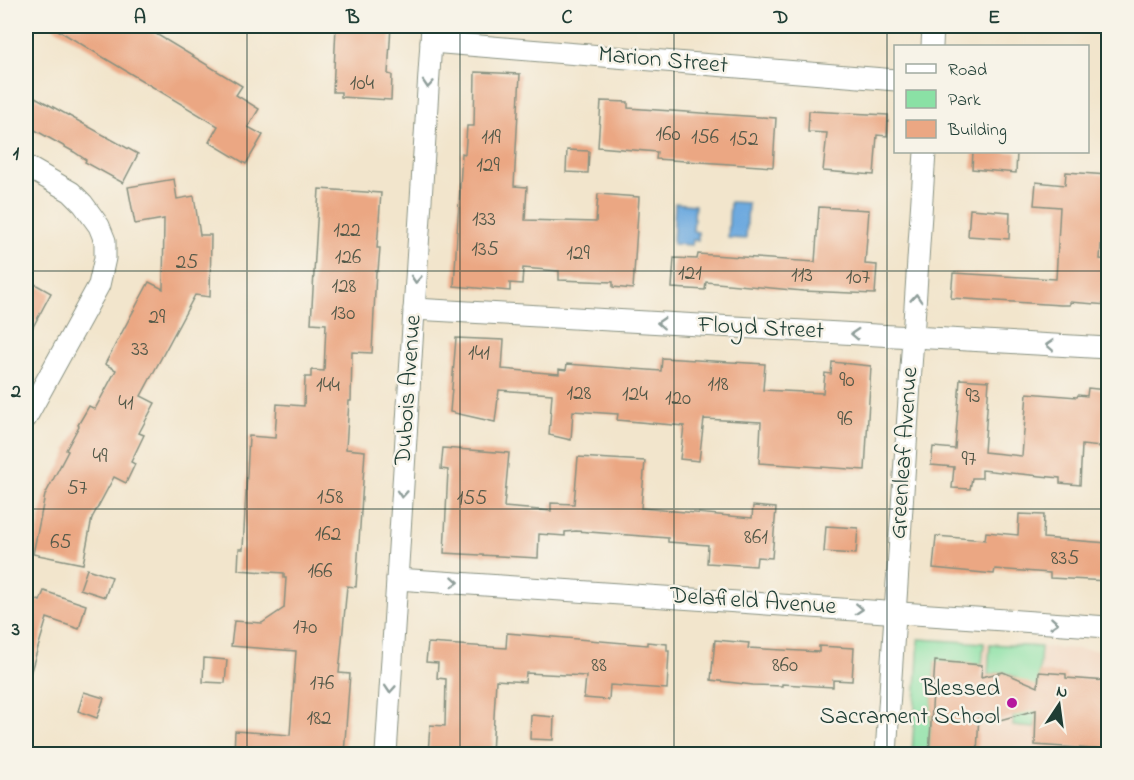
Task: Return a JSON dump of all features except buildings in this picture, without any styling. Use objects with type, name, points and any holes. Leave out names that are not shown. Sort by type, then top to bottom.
[{"type":"street","points":[[932,45],[933,26]]},
{"type":"street","name":"Marion Street","points":[[431,34],[894,80]]},
{"type":"street","name":"Dubois Avenue","points":[[386,754],[431,34]]},
{"type":"street","name":"Greenleaf Avenue","points":[[886,754],[925,153]]},
{"type":"street","points":[[26,166],[72,192],[99,226],[105,241],[105,258],[99,285],[46,376],[26,418]]},
{"type":"street","name":"Floyd Street","points":[[414,309],[1108,348]]},
{"type":"street","name":"Delafield Avenue","points":[[397,579],[1108,627]]},
{"type":"shaded area","name":"Blessed Sacrament School","points":[[919,639],[1108,651],[1108,754],[912,754]]},
{"type":"green space","points":[[919,639],[984,643],[982,665],[935,662],[929,754],[912,754]]},
{"type":"green space","points":[[990,644],[1041,647],[1035,728],[1013,726],[1016,677],[1003,672],[988,675]]},
{"type":"water","points":[[730,202],[748,203],[746,239],[728,238]]},
{"type":"water","points":[[675,203],[695,205],[693,231],[698,232],[698,240],[693,240],[692,245],[673,244]]},
{"type":"place","name":"Blessed Sacrament School","points":[[1012,703]]}]
